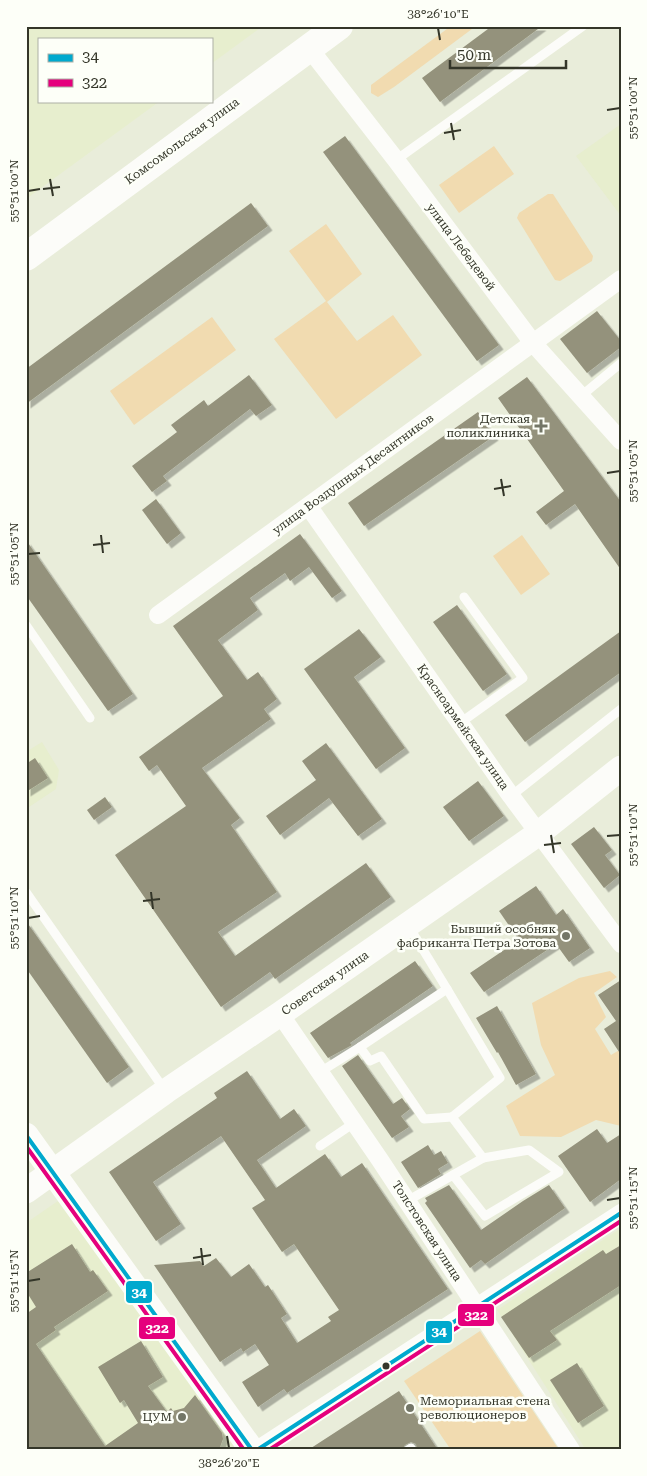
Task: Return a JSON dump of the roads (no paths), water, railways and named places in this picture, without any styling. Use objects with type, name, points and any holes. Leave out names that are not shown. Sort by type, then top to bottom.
[{"type":"main road","name":"Комсомольская улица","points":[[26,257],[339,26]]},
{"type":"street","name":"улица Лебедевой","points":[[310,48],[533,343],[621,441]]},
{"type":"street","name":"улица Воздушных Десантников","points":[[158,616],[621,279]]},
{"type":"street","name":"Красноармейская улица","points":[[308,507],[511,796],[621,944]]},
{"type":"street","name":"Советская улица","points":[[26,1191],[166,1091],[280,1014],[539,833],[621,768]]},
{"type":"street","name":"Толстовская улица","points":[[280,1014],[407,1201],[571,1450]]},
{"type":"street","points":[[26,1135],[252,1450]]},
{"type":"street","points":[[257,1450],[621,1213]]},
{"type":"lane","points":[[396,160],[583,26]]},
{"type":"lane","points":[[581,396],[621,363]]},
{"type":"lane","points":[[460,723],[523,678],[464,597]]},
{"type":"lane","points":[[26,625],[90,718]]},
{"type":"lane","points":[[511,796],[621,709]]},
{"type":"lane","points":[[26,892],[166,1091]]},
{"type":"lane","points":[[360,1047],[370,1061],[381,1056],[424,1119],[452,1117],[500,1078],[408,925]]},
{"type":"lane","points":[[320,1072],[447,989]]},
{"type":"lane","points":[[452,1117],[483,1158]]},
{"type":"lane","points":[[320,1146],[354,1123]]},
{"type":"lane","points":[[407,1201],[483,1158],[529,1150],[559,1172],[485,1216],[454,1175]]},
{"type":"place","name":"Детская поликлиника","points":[[541,426]]},
{"type":"place","name":"Бывший особняк фабриканта Петра Зотова","points":[[566,936]]},
{"type":"place","name":"Мемориальная стена революционеров","points":[[410,1408]]},
{"type":"place","name":"ЦУМ","points":[[182,1417]]}]
